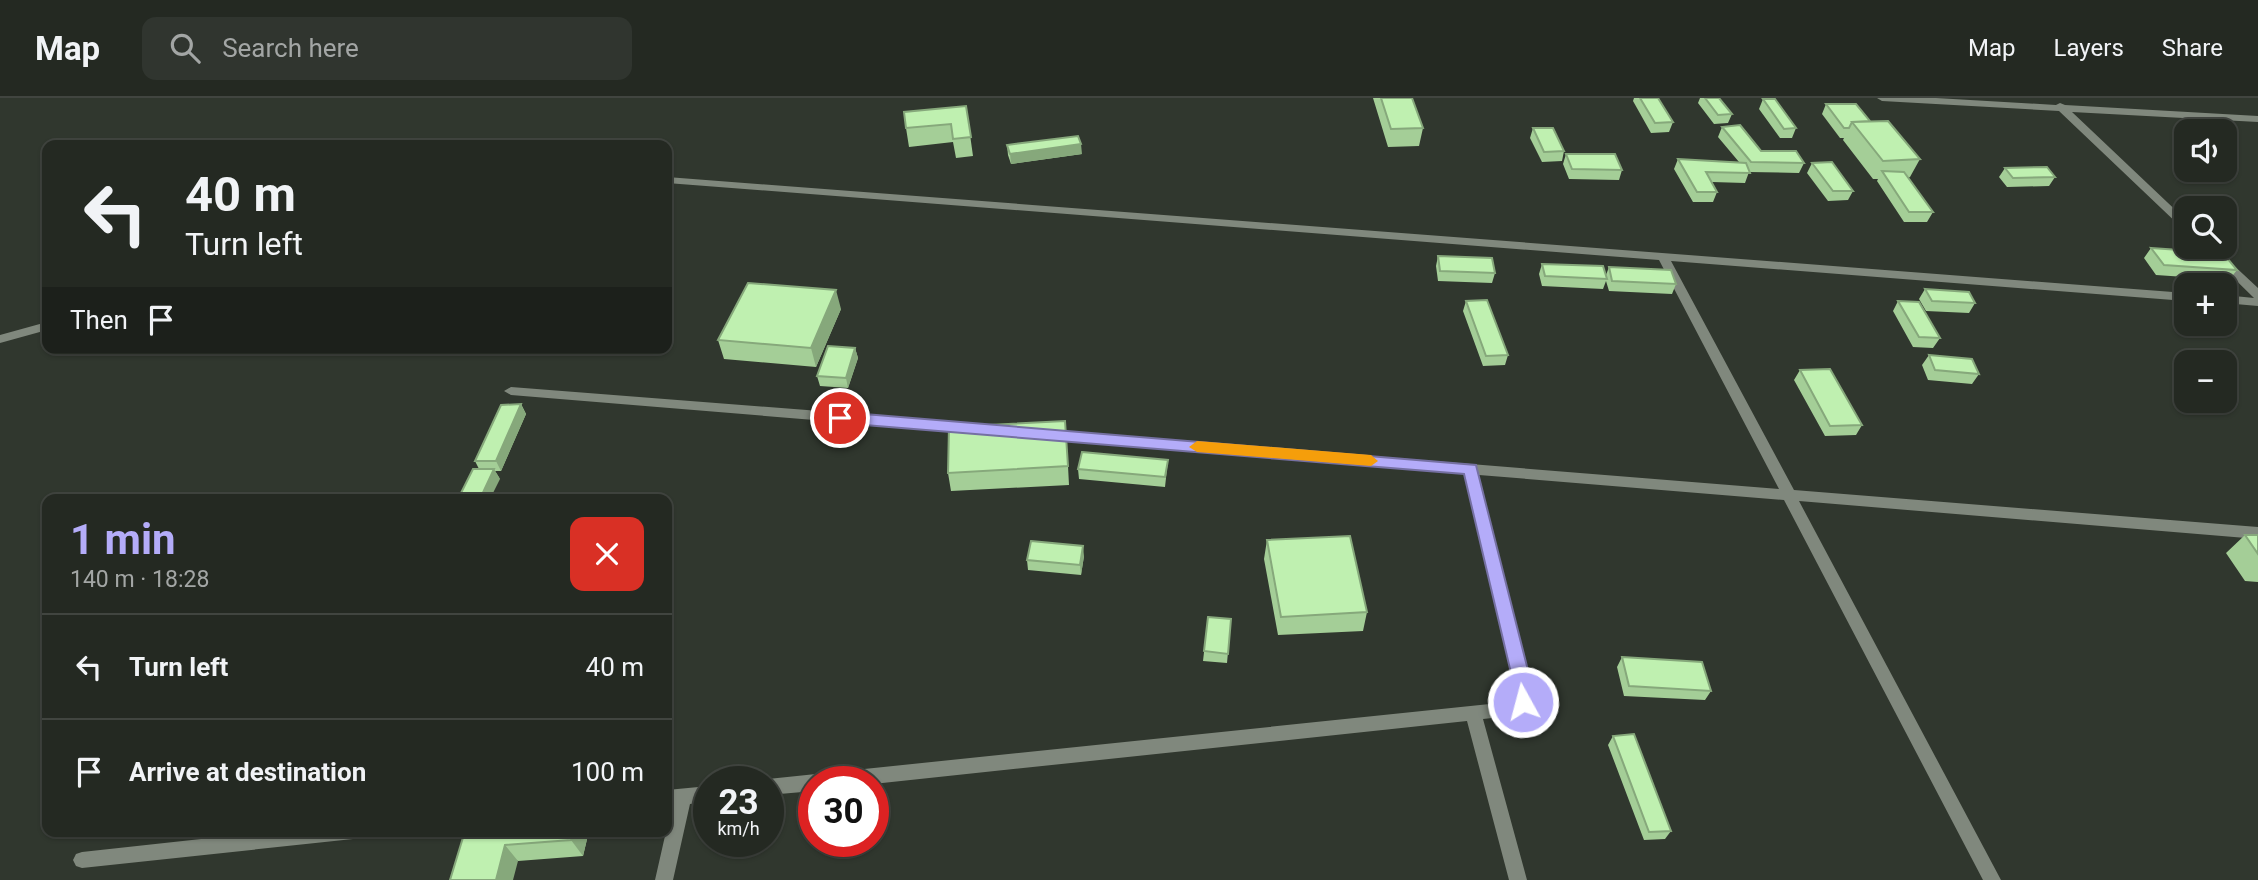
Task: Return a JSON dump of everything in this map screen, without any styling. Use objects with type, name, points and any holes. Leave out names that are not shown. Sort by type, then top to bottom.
[{"type":"street","points":[[1882,98],[2258,118]]},
{"type":"street","points":[[2052,98],[2174,215]]},
{"type":"street","points":[[672,180],[2174,296]]},
{"type":"street","points":[[1664,258],[1992,880]]},
{"type":"street","points":[[2220,259],[2258,295]]},
{"type":"street","points":[[2237,300],[2258,302]]},
{"type":"street","points":[[0,339],[42,327]]},
{"type":"street","points":[[511,391],[984,429]]},
{"type":"street","points":[[1040,434],[2258,533]]},
{"type":"street","points":[[889,774],[1511,709],[1523,702],[1524,690],[1471,469]]},
{"type":"street","points":[[1473,713],[1518,880]]},
{"type":"street","points":[[672,820],[675,797],[693,795]]},
{"type":"street","points":[[82,860],[297,837]]},
{"type":"street","points":[[664,880],[670,837]]},
{"type":"building","points":[[1381,98],[1412,98],[1423,128],[1391,129]]},
{"type":"building","points":[[1640,98],[1658,98],[1673,122],[1655,123]]},
{"type":"building","points":[[1705,98],[1719,98],[1732,114],[1718,115]]},
{"type":"building","points":[[1763,99],[1775,99],[1796,128],[1784,129]]},
{"type":"building","points":[[1826,104],[1856,104],[1870,121],[1852,122],[1849,128],[1844,128]]},
{"type":"building","points":[[966,106],[971,137],[953,139],[951,124],[906,128],[904,112]]},
{"type":"building","points":[[1888,121],[1920,159],[1883,161],[1852,122]]},
{"type":"building","points":[[1740,125],[1761,151],[1796,151],[1804,163],[1751,162],[1722,127]]},
{"type":"building","points":[[1533,128],[1553,128],[1564,151],[1544,152]]},
{"type":"building","points":[[1078,136],[1081,144],[1010,154],[1007,145]]},
{"type":"building","points":[[1566,154],[1615,154],[1622,170],[1572,169]]},
{"type":"building","points":[[1678,159],[1746,163],[1750,173],[1706,172],[1717,192],[1697,192]]},
{"type":"building","points":[[1832,162],[1853,191],[1833,191],[1812,163]]},
{"type":"building","points":[[2047,167],[2055,177],[2013,178],[2005,168]]},
{"type":"building","points":[[1882,171],[1904,172],[1933,212],[1909,212]]},
{"type":"building","points":[[2151,248],[2174,250],[2174,259],[2228,259],[2237,270],[2164,265]]},
{"type":"building","points":[[1438,256],[1492,258],[1495,273],[1440,271]]},
{"type":"building","points":[[1542,264],[1603,266],[1607,279],[1545,276]]},
{"type":"building","points":[[1609,267],[1671,270],[1676,284],[1612,281]]},
{"type":"building","points":[[748,283],[836,290],[811,348],[718,340]]},
{"type":"building","points":[[1925,289],[1969,292],[1975,303],[1932,301]]},
{"type":"building","points":[[1487,300],[1508,355],[1486,356],[1466,301]]},
{"type":"building","points":[[1898,301],[1919,302],[1940,338],[1919,337]]},
{"type":"building","points":[[828,346],[855,348],[846,378],[817,376]]},
{"type":"building","points":[[1929,355],[1972,359],[1979,374],[1935,370]]},
{"type":"building","points":[[1830,369],[1862,425],[1830,426],[1800,370]]},
{"type":"building","points":[[521,404],[496,461],[475,461],[501,405]]},
{"type":"building","points":[[1065,421],[1068,466],[948,473],[949,427]]},
{"type":"building","points":[[1082,452],[1168,460],[1165,477],[1078,469]]},
{"type":"building","points":[[473,469],[494,469],[482,494],[460,494]]},
{"type":"building","points":[[2245,535],[2258,535],[2258,554]]},
{"type":"building","points":[[1350,536],[1367,612],[1281,617],[1267,540]]},
{"type":"building","points":[[1031,541],[1083,546],[1080,565],[1027,560]]},
{"type":"building","points":[[1208,617],[1231,619],[1228,654],[1204,651]]},
{"type":"building","points":[[1622,657],[1702,662],[1711,691],[1629,686]]},
{"type":"building","points":[[1634,734],[1671,831],[1649,832],[1613,736]]},
{"type":"building","points":[[463,837],[572,837],[571,840],[505,845],[496,880],[450,880]]},
{"type":"slow traffic","points":[[1197,447],[1371,461]]},
{"type":"route","points":[[840,418],[1471,469],[1524,690],[1523,702]]}]
